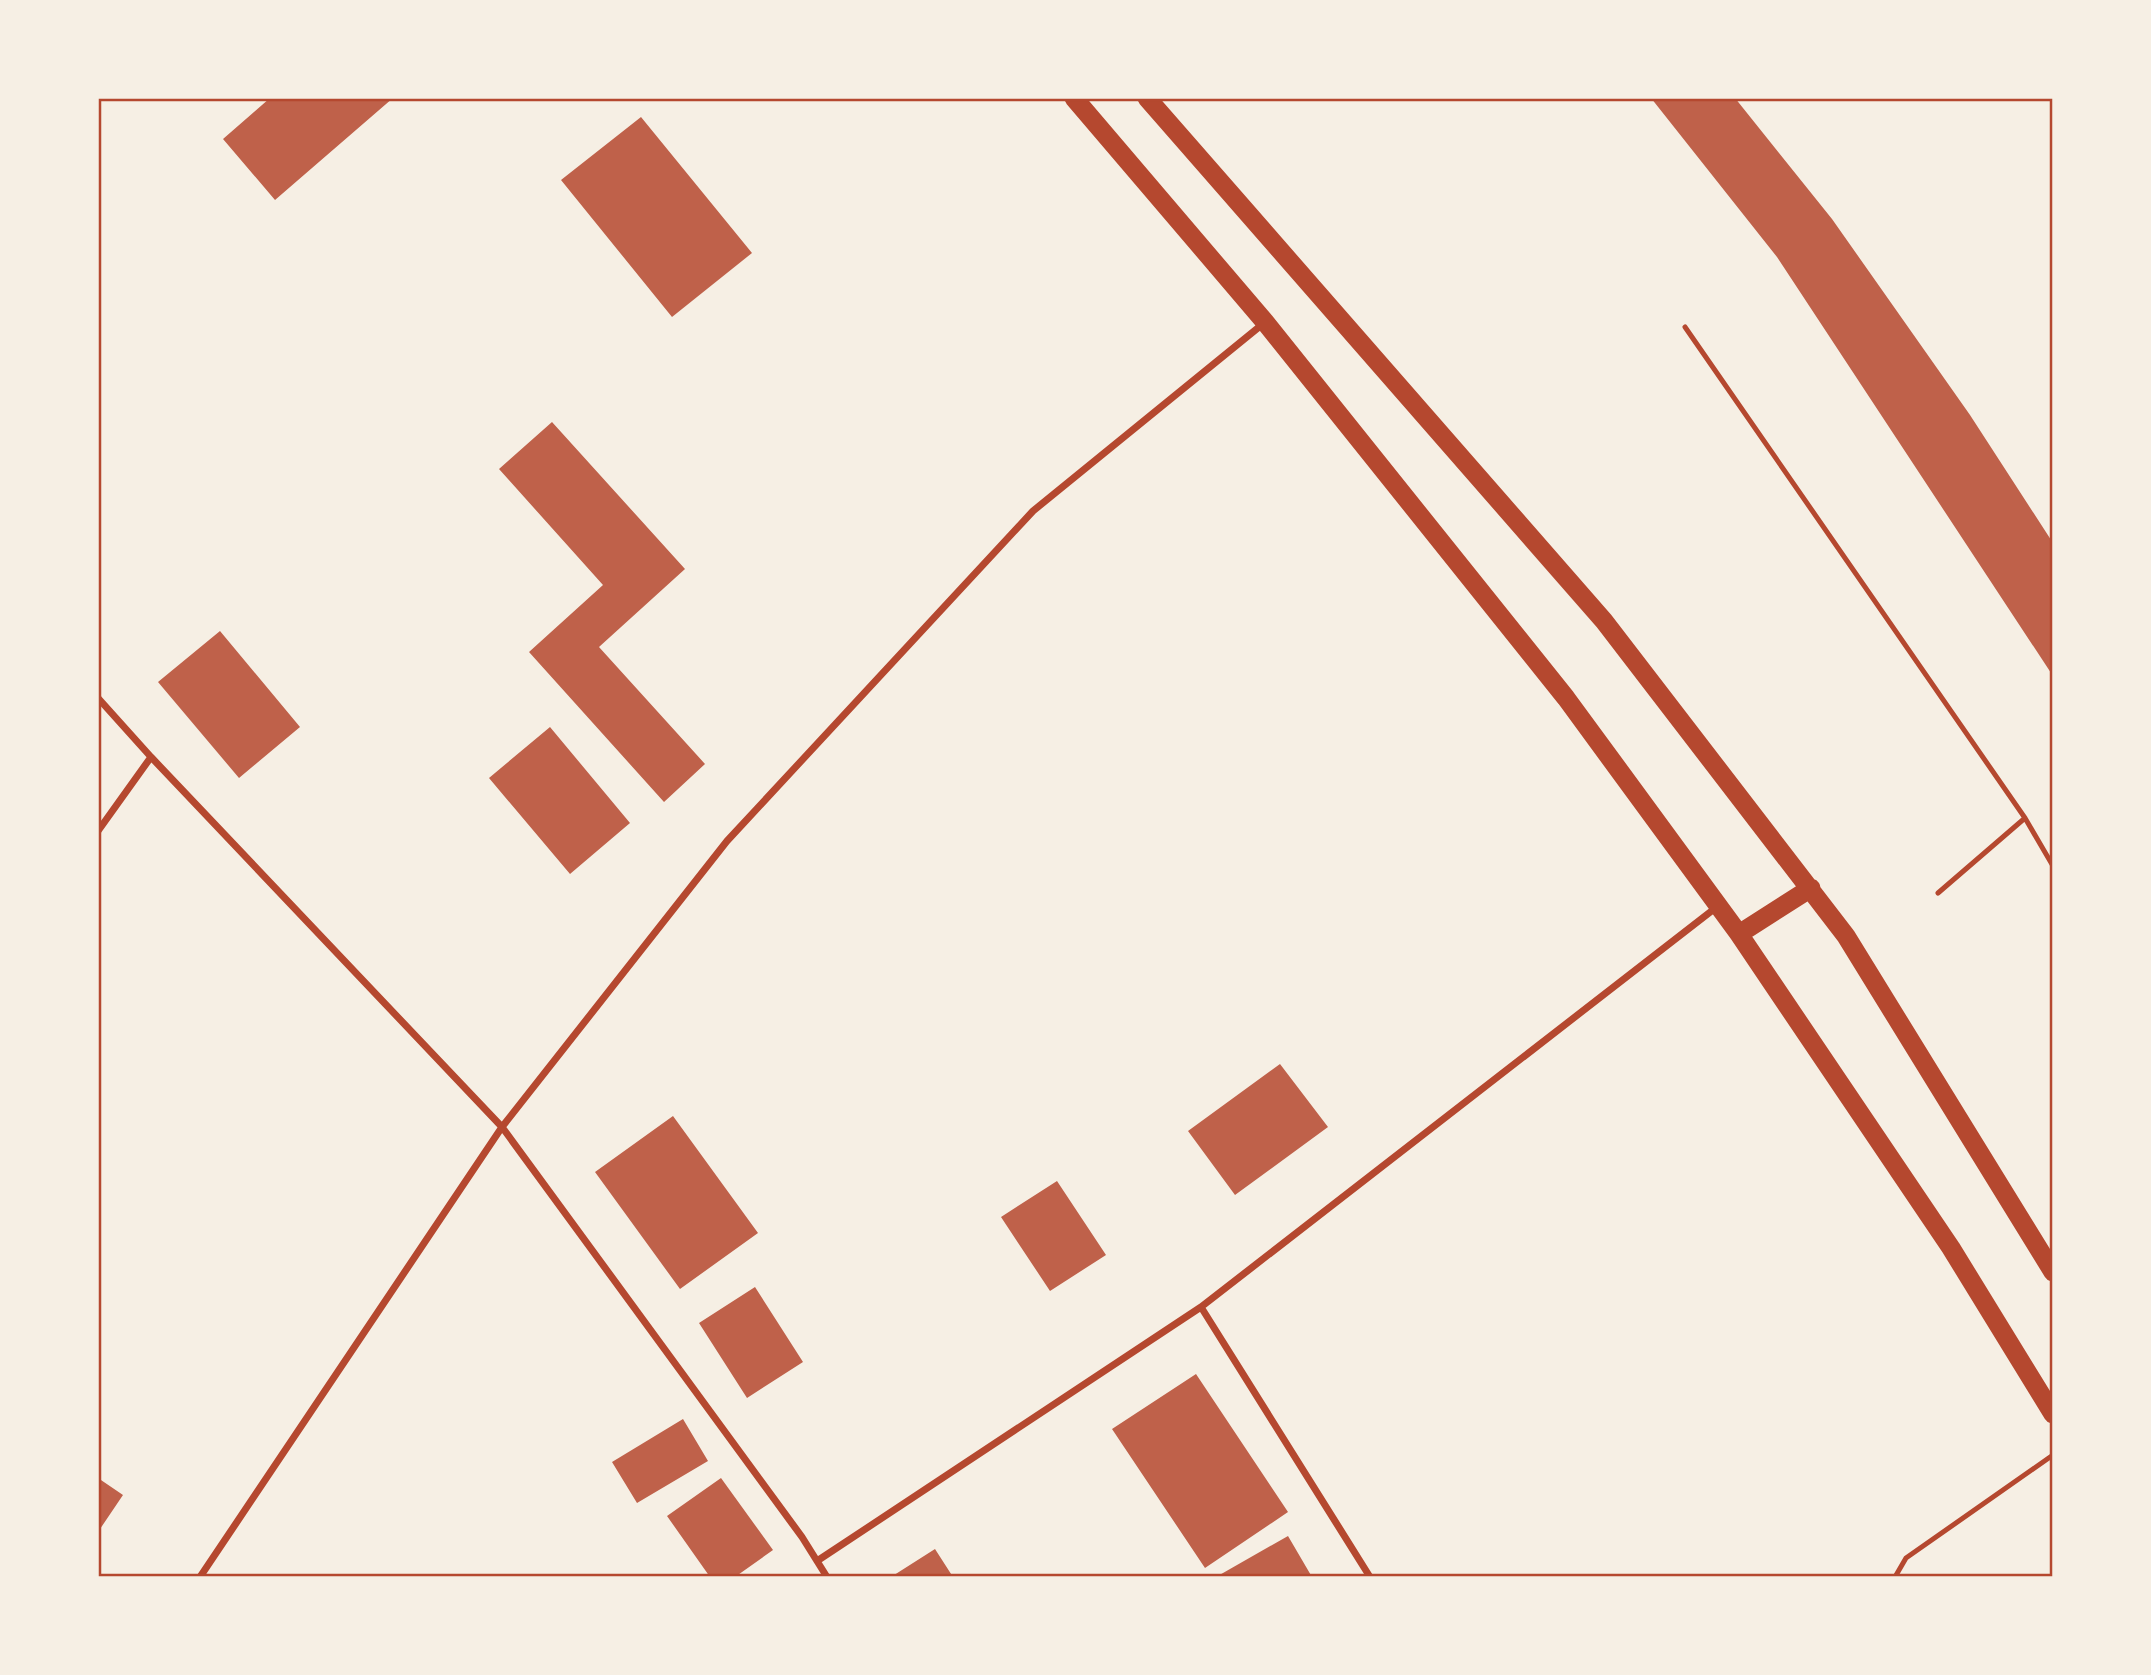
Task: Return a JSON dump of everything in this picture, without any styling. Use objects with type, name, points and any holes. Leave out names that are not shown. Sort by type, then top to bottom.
[{"type":"highway","points":[[1074,98],[1265,322],[1566,698],[1740,934],[1951,1248],[2053,1414]]},
{"type":"highway","points":[[1147,98],[1604,621],[1811,888],[1846,936],[2053,1272]]},
{"type":"highway","points":[[1740,934],[1811,888]]},
{"type":"street","points":[[200,1577],[502,1127],[727,841],[1033,511],[1265,322]]},
{"type":"street","points":[[98,698],[502,1127],[802,1537],[827,1577]]},
{"type":"street","points":[[98,831],[151,757]]},
{"type":"street","points":[[817,1561],[1201,1307],[1719,906]]},
{"type":"street","points":[[1201,1307],[1370,1577]]},
{"type":"lane","points":[[1685,327],[2025,818],[2053,866]]},
{"type":"lane","points":[[1938,893],[2025,818]]},
{"type":"lane","points":[[1895,1577],[1906,1558],[2053,1455]]},
{"type":"building","points":[[270,98],[393,98],[275,200],[223,139]]},
{"type":"building","points":[[1651,98],[1735,98],[1832,219],[1970,415],[2053,543],[2053,676],[1777,257]]},
{"type":"building","points":[[641,117],[752,253],[672,317],[561,180]]},
{"type":"building","points":[[552,422],[685,569],[599,647],[705,764],[664,802],[529,652],[603,585],[499,469]]},
{"type":"building","points":[[220,631],[300,727],[239,778],[158,682]]},
{"type":"building","points":[[550,727],[630,823],[570,874],[489,778]]},
{"type":"building","points":[[1280,1064],[1328,1127],[1235,1195],[1188,1131]]},
{"type":"building","points":[[673,1116],[758,1233],[680,1289],[595,1172]]},
{"type":"building","points":[[1057,1181],[1106,1255],[1050,1291],[1001,1217]]},
{"type":"building","points":[[755,1287],[803,1362],[747,1398],[699,1323]]},
{"type":"building","points":[[1196,1374],[1288,1512],[1205,1568],[1112,1429]]},
{"type":"building","points":[[683,1419],[708,1461],[637,1503],[612,1462]]},
{"type":"building","points":[[98,1478],[123,1495],[98,1532]]},
{"type":"building","points":[[721,1478],[773,1550],[735,1577],[710,1577],[667,1516]]},
{"type":"building","points":[[1288,1536],[1312,1577],[1216,1577]]},
{"type":"building","points":[[935,1549],[953,1577],[891,1577]]}]
